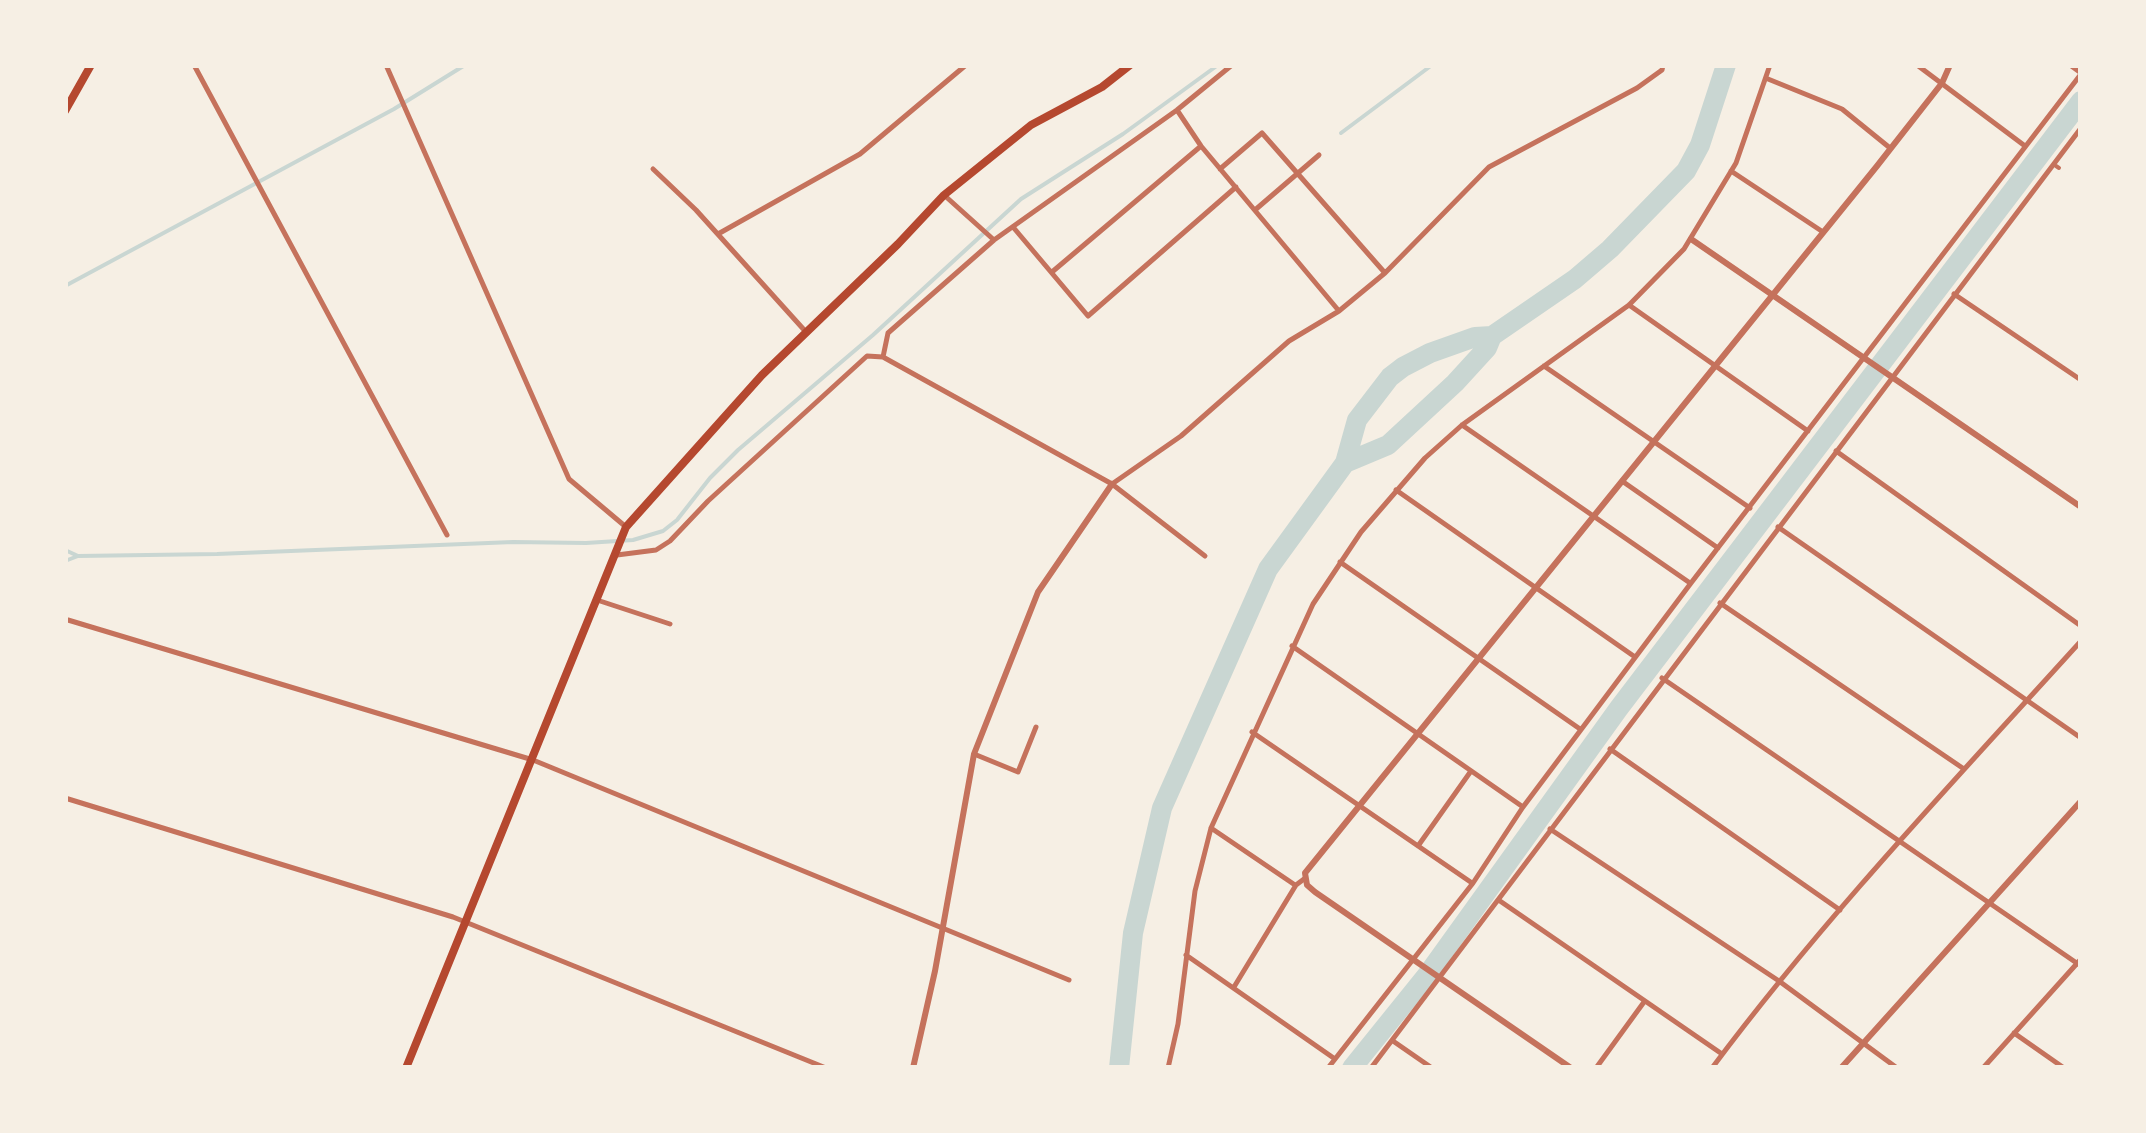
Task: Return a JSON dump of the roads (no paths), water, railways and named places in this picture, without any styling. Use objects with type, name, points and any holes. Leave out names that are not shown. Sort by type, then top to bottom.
[{"type":"main road","points":[[65,111],[91,65]]},
{"type":"main road","points":[[406,1068],[626,527],[762,375],[898,244],[944,194],[1031,125],[1102,87],[1130,65]]},
{"type":"street","points":[[194,65],[446,535]]},
{"type":"street","points":[[386,65],[569,479],[626,527]]},
{"type":"street","points":[[718,234],[860,154],[966,65]]},
{"type":"street","points":[[883,357],[888,333],[994,240],[1177,110],[1232,65]]},
{"type":"street","points":[[914,1068],[974,754],[1038,592],[1112,484],[1181,436],[1289,341],[1339,311],[1385,273],[1489,167],[1637,88],[1662,70],[1662,65]]},
{"type":"street","points":[[1168,1068],[1178,1024],[1185,954],[1211,828],[1291,646],[1340,562],[1425,458],[1462,426],[1629,305],[1691,239],[1731,172],[1770,65]]},
{"type":"street","points":[[1918,65],[2025,146]]},
{"type":"street","points":[[1234,988],[1296,885],[1304,879],[1307,868],[1823,232],[1942,83],[1950,65]]},
{"type":"street","points":[[1328,1068],[1418,962],[1580,730],[2081,73],[2070,65]]},
{"type":"street","points":[[1768,79],[1842,110],[1890,148]]},
{"type":"street","points":[[1177,110],[1201,146],[1339,311]]},
{"type":"street","points":[[1371,1068],[2081,128]]},
{"type":"street","points":[[1220,168],[1262,133],[1385,273]]},
{"type":"street","points":[[1052,272],[1201,146]]},
{"type":"street","points":[[1255,210],[1320,154]]},
{"type":"street","points":[[653,168],[806,332]]},
{"type":"street","points":[[1731,172],[1823,232]]},
{"type":"street","points":[[1013,227],[1088,316],[1236,187]]},
{"type":"street","points":[[944,194],[994,240]]},
{"type":"street","points":[[1691,239],[2081,507]]},
{"type":"street","points":[[1954,294],[2081,380]]},
{"type":"street","points":[[1629,305],[1808,431]]},
{"type":"street","points":[[617,555],[656,550],[670,541],[708,500],[868,356],[883,357],[1112,484],[1205,556]]},
{"type":"street","points":[[1544,366],[1750,508]]},
{"type":"street","points":[[1462,426],[1691,583]]},
{"type":"street","points":[[1836,451],[2081,626]]},
{"type":"street","points":[[1622,481],[1718,548]]},
{"type":"street","points":[[1396,490],[1636,657]]},
{"type":"street","points":[[1778,527],[2081,738]]},
{"type":"street","points":[[1340,562],[1580,730]]},
{"type":"street","points":[[596,600],[670,624]]},
{"type":"street","points":[[1720,603],[1964,770]]},
{"type":"street","points":[[68,620],[532,760],[1069,980]]},
{"type":"street","points":[[1712,1068],[1840,910],[2081,641]]},
{"type":"street","points":[[1291,646],[1523,807]]},
{"type":"street","points":[[1662,678],[2080,963],[1983,1068]]},
{"type":"street","points":[[974,754],[1018,772],[1036,727]]},
{"type":"street","points":[[1252,732],[1473,883]]},
{"type":"street","points":[[1610,749],[1840,910]]},
{"type":"street","points":[[1418,846],[1472,770]]},
{"type":"street","points":[[65,798],[466,922],[826,1068]]},
{"type":"street","points":[[1841,1068],[2081,800]]},
{"type":"street","points":[[1211,828],[1296,885]]},
{"type":"street","points":[[1550,828],[1779,981],[1896,1068]]},
{"type":"street","points":[[1304,879],[1315,892],[1570,1068]]},
{"type":"street","points":[[1500,901],[1722,1054]]},
{"type":"street","points":[[1185,954],[1335,1060]]},
{"type":"street","points":[[1596,1068],[1644,1002]]},
{"type":"street","points":[[2014,1033],[2064,1068]]},
{"type":"street","points":[[1393,1041],[1432,1068]]},
{"type":"waterway","points":[[65,286],[394,109],[465,65]]},
{"type":"waterway","points":[[65,561],[78,556],[586,543],[633,540],[663,531],[738,450],[873,335],[1021,199],[1123,134],[1218,65]]},
{"type":"waterway","points":[[1341,133],[1432,65]]},
{"type":"waterway","points":[[1119,1068],[1133,933],[1162,808],[1268,569],[1345,463],[1357,420],[1390,377],[1403,367],[1475,337],[1492,336],[1575,279],[1610,249],[1686,171],[1700,145],[1726,65]]},
{"type":"waterway","points":[[1352,1068],[1427,975],[1619,708],[2081,101]]},
{"type":"waterway","points":[[1345,463],[1388,445],[1455,383],[1487,348],[1492,336]]},
{"type":"waterway","points":[[65,550],[78,556]]}]
